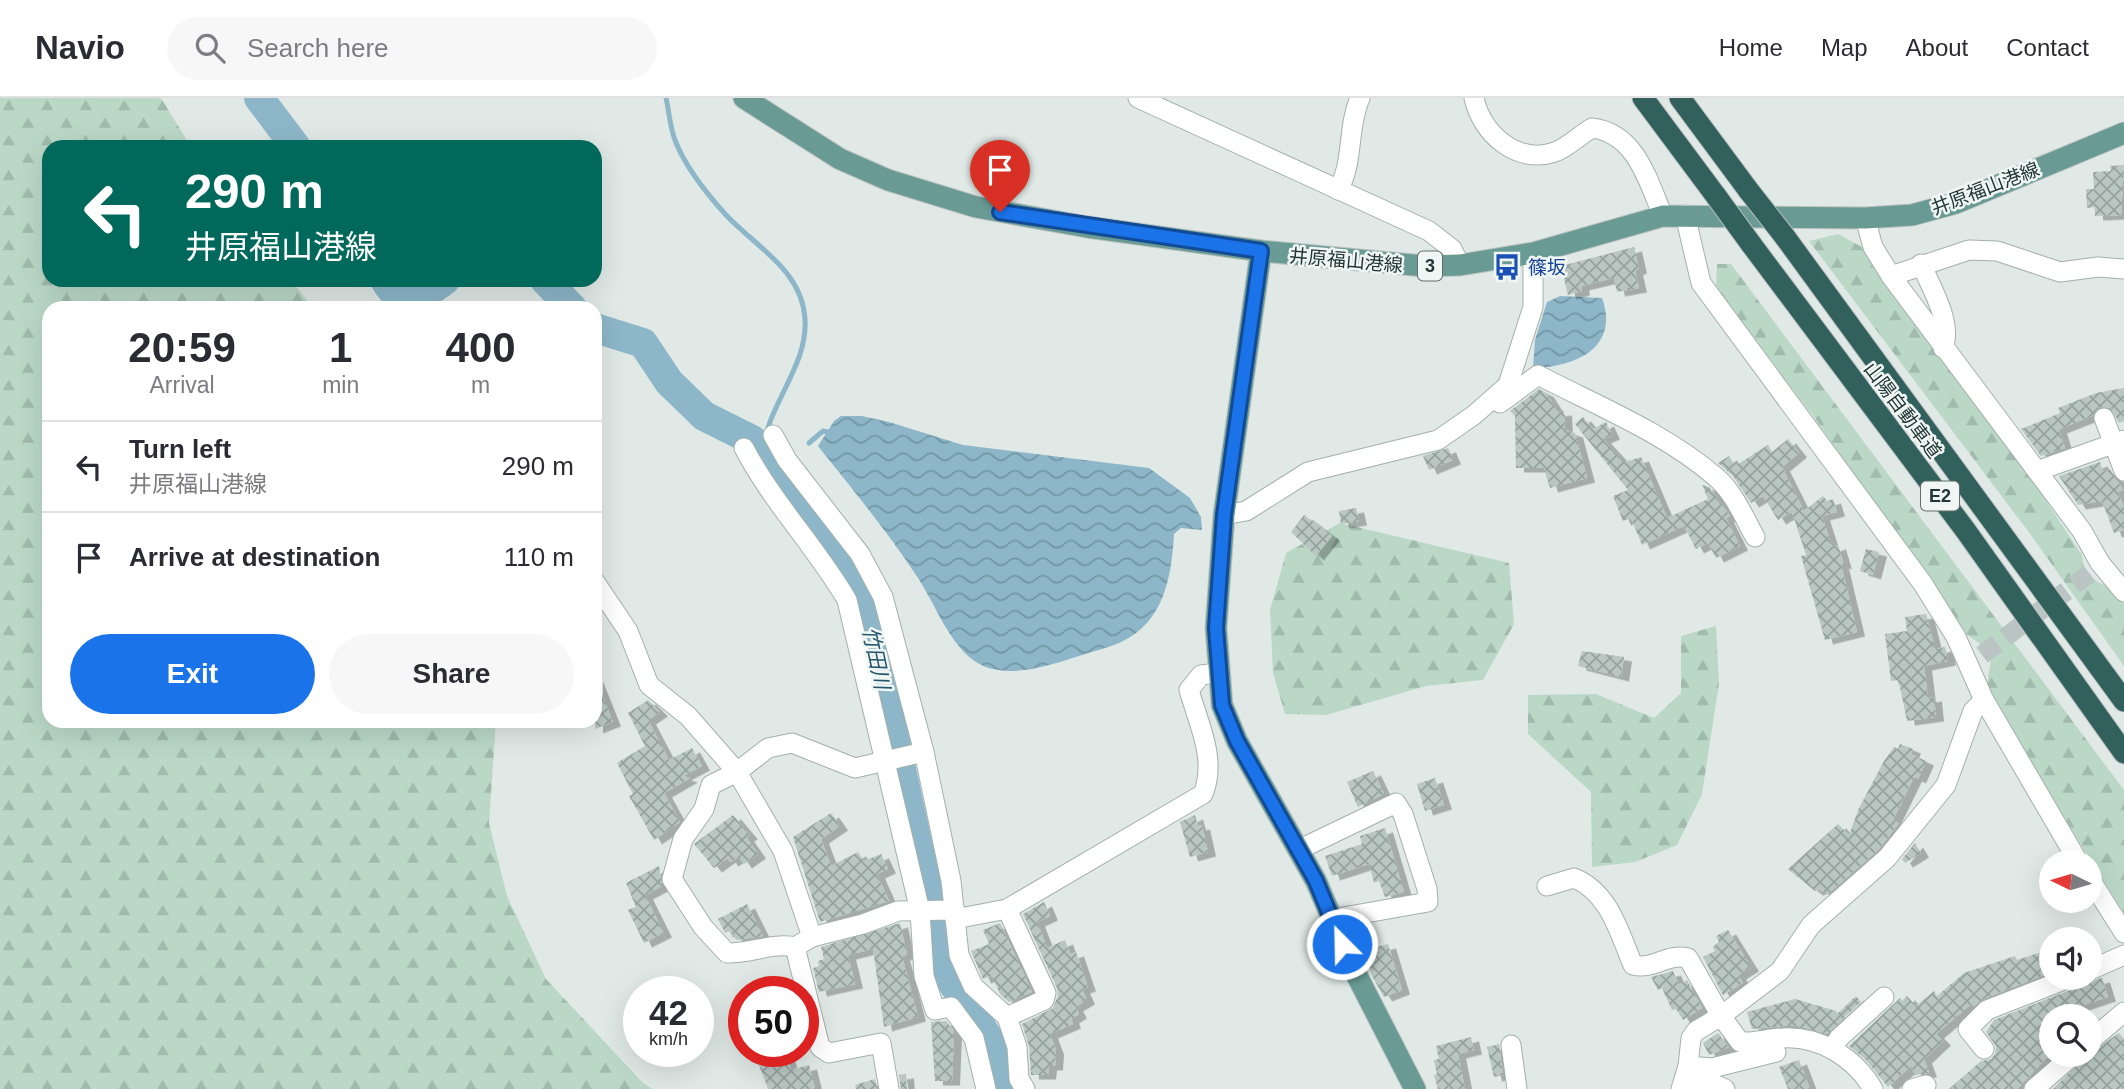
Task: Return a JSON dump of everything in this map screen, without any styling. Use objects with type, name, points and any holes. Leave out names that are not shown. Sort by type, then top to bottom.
[{"type":"highway","name":"山陽自動車道","points":[[1643,98],[1966,531],[2124,753]]},
{"type":"highway","name":"山陽自動車道","points":[[1679,98],[1785,237],[2124,701]]},
{"type":"main road","name":"井原福山港線","points":[[744,98],[840,159],[936,197],[1023,217],[1261,251],[1388,265],[1460,265],[1533,253],[1663,216],[1864,218],[1912,215],[1956,203],[2124,132]]},
{"type":"main road","points":[[1261,251],[1224,515],[1216,628],[1222,705],[1237,741],[1298,850],[1353,968],[1415,1089]]},
{"type":"street","points":[[1138,98],[1429,232],[1452,249],[1460,265]]},
{"type":"street","points":[[1338,190],[1344,180],[1352,115],[1360,98]]},
{"type":"street","points":[[1474,98],[1476,109],[1493,135],[1504,146],[1521,152],[1539,155],[1558,151],[1592,128],[1618,135],[1637,157],[1663,216]]},
{"type":"street","points":[[1685,215],[1702,283],[1923,584],[1956,638],[1975,660],[1984,700],[2071,850]]},
{"type":"street","points":[[1864,218],[1873,247],[1891,275],[2082,531],[2095,568],[2124,592]]},
{"type":"street","points":[[1891,275],[1969,250],[1997,251],[2060,272],[2098,267],[2124,269]]},
{"type":"street","points":[[1224,515],[1245,511],[1308,472],[1438,440],[1474,415],[1508,385],[1533,307],[1533,253]]},
{"type":"street","points":[[1921,264],[1940,309],[1946,341],[1943,348]]},
{"type":"street","points":[[1474,415],[1479,419],[1538,375],[1661,439],[1718,479],[1736,501],[1755,537]]},
{"type":"street","points":[[2104,418],[2119,442],[2124,471]]},
{"type":"street","points":[[773,435],[787,460],[860,554],[883,597],[920,753],[959,955],[971,987],[1007,1017],[1017,1047],[1019,1079],[1025,1089]]},
{"type":"street","points":[[2037,471],[2119,442]]},
{"type":"street","points":[[744,447],[758,476],[831,573],[846,600],[888,761],[922,912],[923,976],[930,1003],[935,1010],[952,1006],[971,987]]},
{"type":"street","points":[[602,592],[628,631],[649,685],[688,716],[737,772],[783,851],[812,937]]},
{"type":"street","points":[[920,753],[855,768],[792,743],[768,748],[737,772],[711,785],[704,809],[682,839],[671,879],[703,927],[727,953],[786,945],[795,947],[812,937],[863,925],[898,911],[952,913],[1007,909],[1203,794],[1209,779],[1210,764],[1189,690],[1201,675],[1219,673]]},
{"type":"street","points":[[1684,1079],[1691,1038],[1696,1031],[1721,1016],[1780,971],[1811,925],[1887,858],[1946,785],[1973,710],[1984,700]]},
{"type":"street","points":[[1298,850],[1396,803],[1403,814],[1427,889],[1428,902],[1332,919]]},
{"type":"street","points":[[1547,886],[1574,878],[1599,895],[1609,910],[1633,965],[1646,968],[1674,955],[1688,958],[1721,1016],[1740,1042],[1785,1037],[1833,1047],[1866,1077],[1873,1089]]},
{"type":"street","points":[[2102,898],[2124,933]]},
{"type":"street","points":[[1007,909],[1046,993],[1044,1000],[1007,1017]]},
{"type":"street","points":[[795,947],[820,1047],[830,1053],[881,1043],[889,1089]]},
{"type":"street","points":[[2102,965],[2124,955]]},
{"type":"street","points":[[1984,1049],[1968,1029],[1986,1010],[2039,990]]},
{"type":"street","points":[[1833,1047],[1839,1038],[1884,997]]},
{"type":"street","points":[[952,1006],[974,1038],[986,1089]]},
{"type":"street","points":[[2102,1031],[2124,1012]]},
{"type":"street","points":[[1511,1045],[1517,1089]]},
{"type":"street","points":[[1684,1079],[1712,1068],[1776,1052]]},
{"type":"street","points":[[2034,1089],[2059,1067]]},
{"type":"street","points":[[1684,1079],[1705,1080],[1725,1089]]},
{"type":"green space","points":[[0,98],[161,98],[187,140],[42,140],[42,287],[296,287],[308,301],[42,301],[42,728],[496,728],[489,823],[507,896],[546,979],[623,1062],[623,1067],[628,1067],[652,1089],[0,1089]]},
{"type":"green space","points":[[1838,234],[1864,248],[2005,439],[2082,555],[2087,573],[2111,589],[2124,604],[2124,666],[2031,535],[1809,241]]},
{"type":"green space","points":[[1717,264],[1731,264],[2124,790],[2124,913],[2102,878],[2102,850],[2085,850],[2010,731],[1987,684],[1991,660],[1980,644],[1965,633],[1814,417],[1716,289]]},
{"type":"green space","points":[[1340,523],[1509,563],[1514,624],[1483,680],[1426,686],[1326,715],[1285,714],[1273,673],[1270,610],[1286,553]]},
{"type":"green space","points":[[1716,626],[1719,684],[1702,794],[1677,845],[1635,862],[1592,867],[1591,792],[1528,734],[1528,695],[1596,694],[1654,718],[1681,693],[1681,636]]},
{"type":"water","points":[[1560,296],[1602,298],[1606,315],[1605,330],[1599,342],[1578,359],[1549,367],[1533,368],[1535,340],[1547,302]]},
{"type":"water","points":[[841,416],[862,416],[889,422],[963,445],[1149,468],[1190,498],[1201,517],[1202,530],[1181,528],[1174,534],[1170,573],[1165,591],[1149,621],[1137,632],[1102,649],[1034,669],[1006,671],[989,668],[972,659],[956,642],[906,561],[818,446],[834,421]]},
{"type":"building","points":[[2124,165],[2121,215],[2095,216],[2095,207],[2087,208],[2086,189],[2094,189],[2093,172],[2111,171],[2110,166]]},
{"type":"building","points":[[1634,247],[1639,269],[1635,271],[1639,288],[1617,292],[1614,278],[1581,286],[1582,291],[1568,295],[1561,266]]},
{"type":"building","points":[[2124,388],[2124,421],[2119,423],[2111,408],[2099,407],[2092,416],[2059,429],[2065,448],[2041,456],[2021,429],[2060,413],[2058,408],[2096,393]]},
{"type":"building","points":[[1539,389],[1546,393],[1558,412],[1564,411],[1565,430],[1575,433],[1587,478],[1550,488],[1544,468],[1516,468],[1515,416],[1510,411]]},
{"type":"building","points":[[1583,417],[1593,429],[1606,422],[1612,435],[1603,439],[1624,462],[1641,457],[1667,518],[1708,499],[1702,485],[1709,487],[1730,516],[1726,518],[1740,546],[1716,558],[1708,543],[1696,549],[1684,526],[1642,545],[1631,518],[1623,521],[1613,496],[1628,490],[1575,424]]},
{"type":"building","points":[[1788,439],[1799,453],[1782,467],[1804,511],[1823,496],[1827,501],[1833,499],[1837,512],[1822,516],[1832,547],[1838,545],[1857,632],[1825,640],[1801,556],[1806,555],[1792,512],[1778,520],[1763,496],[1751,503],[1733,476],[1718,463],[1729,456],[1735,466],[1768,445],[1772,452]]},
{"type":"building","points":[[1448,448],[1453,460],[1429,470],[1423,456]]},
{"type":"building","points":[[2100,462],[2103,472],[2110,469],[2123,490],[2118,492],[2124,507],[2124,530],[2114,533],[2102,501],[2078,505],[2059,476]]},
{"type":"building","points":[[1356,508],[1359,521],[1341,524],[1339,511]]},
{"type":"building","points":[[1304,515],[1332,536],[1316,556],[1291,532]]},
{"type":"building","points":[[1866,549],[1879,552],[1873,575],[1860,571]]},
{"type":"building","points":[[1926,614],[1935,649],[1945,647],[1948,661],[1924,666],[1928,698],[1934,697],[1936,717],[1907,721],[1900,687],[1897,680],[1891,681],[1885,634],[1907,631],[1905,617]]},
{"type":"building","points":[[1582,651],[1624,657],[1621,677],[1578,666]]},
{"type":"building","points":[[602,694],[613,722],[602,726]]},
{"type":"building","points":[[648,700],[660,712],[648,720],[669,760],[692,748],[702,766],[683,776],[690,778],[664,793],[680,822],[654,840],[629,796],[633,794],[617,763],[645,746],[628,713]]},
{"type":"building","points":[[1900,744],[1913,749],[1911,754],[1926,761],[1918,779],[1914,777],[1893,820],[1899,823],[1878,850],[1830,892],[1823,893],[1820,889],[1815,891],[1788,869],[1838,824],[1849,835],[1859,808],[1884,761],[1894,747],[1898,749]]},
{"type":"building","points":[[1373,771],[1384,794],[1358,807],[1347,782]]},
{"type":"building","points":[[1435,778],[1444,805],[1425,811],[1417,784]]},
{"type":"building","points":[[831,813],[840,826],[821,839],[831,866],[858,852],[864,861],[881,854],[888,869],[877,874],[889,901],[820,922],[793,837]]},
{"type":"building","points":[[733,815],[750,835],[746,837],[758,854],[744,864],[739,857],[730,862],[728,858],[714,868],[694,844]]},
{"type":"building","points":[[1195,815],[1198,826],[1202,825],[1208,852],[1190,857],[1180,822]]},
{"type":"building","points":[[1385,828],[1404,892],[1385,897],[1379,881],[1374,883],[1369,864],[1332,876],[1325,856],[1362,844],[1360,836]]},
{"type":"building","points":[[1915,843],[1921,853],[1905,863],[1902,859]]},
{"type":"building","points":[[659,866],[662,886],[645,895],[664,933],[644,943],[628,910],[636,907],[626,883]]},
{"type":"building","points":[[1044,902],[1050,916],[1037,922],[1047,948],[1065,940],[1070,954],[1076,952],[1088,987],[1082,989],[1087,1000],[1075,1007],[1079,1014],[1071,1019],[1073,1024],[1050,1034],[1056,1050],[1055,1066],[1049,1066],[1048,1075],[1031,1075],[1029,1046],[1022,1024],[1053,1008],[1058,996],[1057,988],[1023,914]]},
{"type":"building","points":[[747,904],[763,936],[736,940],[731,931],[725,933],[718,919]]},
{"type":"building","points":[[900,923],[907,955],[902,956],[918,1017],[884,1027],[873,949],[848,955],[855,984],[819,992],[819,976],[815,976],[813,968],[819,966],[818,961],[824,959],[821,947]]},
{"type":"building","points":[[1000,923],[1032,992],[1009,1002],[1000,994],[992,976],[983,979],[971,951],[989,944],[983,930]]},
{"type":"building","points":[[1728,930],[1751,967],[1738,975],[1743,983],[1723,995],[1703,957],[1715,951],[1713,947],[1719,942],[1716,936]]},
{"type":"building","points":[[1388,944],[1402,990],[1384,997],[1372,976],[1365,950]]},
{"type":"building","points":[[2039,953],[2039,977],[1983,999],[1973,1007],[1971,1004],[1936,1034],[1943,1041],[1924,1059],[1929,1073],[1915,1075],[1911,1066],[1888,1087],[1866,1060],[1849,1046],[1900,998],[1902,1001],[1907,996],[1916,1006],[1934,991],[1937,996],[1964,973],[2015,956],[2017,960]]},
{"type":"building","points":[[1673,971],[1679,985],[1687,980],[1702,1008],[1683,1020],[1676,1009],[1672,1010],[1662,988],[1658,990],[1651,977]]},
{"type":"building","points":[[2102,978],[2108,997],[2087,1004],[2039,1004],[2039,1066],[2017,1089],[1949,1089],[1981,1061],[1991,1059],[1995,1054],[1996,1046],[1986,1032],[1994,1020],[2070,990],[2102,990]]},
{"type":"building","points":[[1856,996],[1861,1002],[1827,1034],[1795,1025],[1752,1029],[1747,1012],[1795,999],[1836,1011],[1837,1014]]},
{"type":"building","points":[[946,1021],[954,1031],[952,1081],[935,1081],[931,1022]]},
{"type":"building","points":[[1718,1033],[1729,1047],[1709,1055],[1703,1043]]},
{"type":"building","points":[[2119,1033],[2124,1039],[2124,1089],[2053,1089],[2075,1067],[2102,1067],[2102,1045]]},
{"type":"building","points":[[1471,1037],[1474,1050],[1458,1054],[1465,1089],[1438,1089],[1434,1075],[1437,1074],[1434,1060],[1439,1059],[1436,1046]]},
{"type":"building","points":[[1499,1044],[1503,1075],[1494,1077],[1487,1047]]},
{"type":"building","points":[[1799,1060],[1810,1089],[1788,1089],[1779,1067]]},
{"type":"building","points":[[760,1067],[790,1067],[791,1070],[810,1067],[815,1089],[768,1089]]},
{"type":"building","points":[[906,1074],[907,1089],[901,1089],[899,1075]]},
{"type":"building","points":[[875,1079],[877,1089],[856,1089],[855,1085]]},
{"type":"waterway","name":"竹田川","points":[[259,98],[291,140]]},
{"type":"waterway","points":[[666,98],[675,140],[691,170],[726,215],[787,273],[802,302],[805,319],[801,353],[773,415],[763,449]]},
{"type":"waterway","name":"竹田川","points":[[390,287],[398,295],[406,297],[421,295],[435,287]]},
{"type":"waterway","name":"竹田川","points":[[552,287],[565,301]]},
{"type":"waterway","name":"竹田川","points":[[602,330],[643,343],[669,382],[704,416],[752,440],[763,449],[852,576],[865,604],[945,971],[992,1044],[1003,1089]]},
{"type":"waterway","points":[[809,443],[823,431],[833,433]]},
{"type":"tunnel","points":[[1982,655],[2090,573]]},
{"type":"place","name":"篠坂","points":[[1507,267]]},
{"type":"route","points":[[1000,212],[1261,251],[1224,515],[1216,628],[1222,705],[1237,741],[1316,881],[1342,944]]}]
